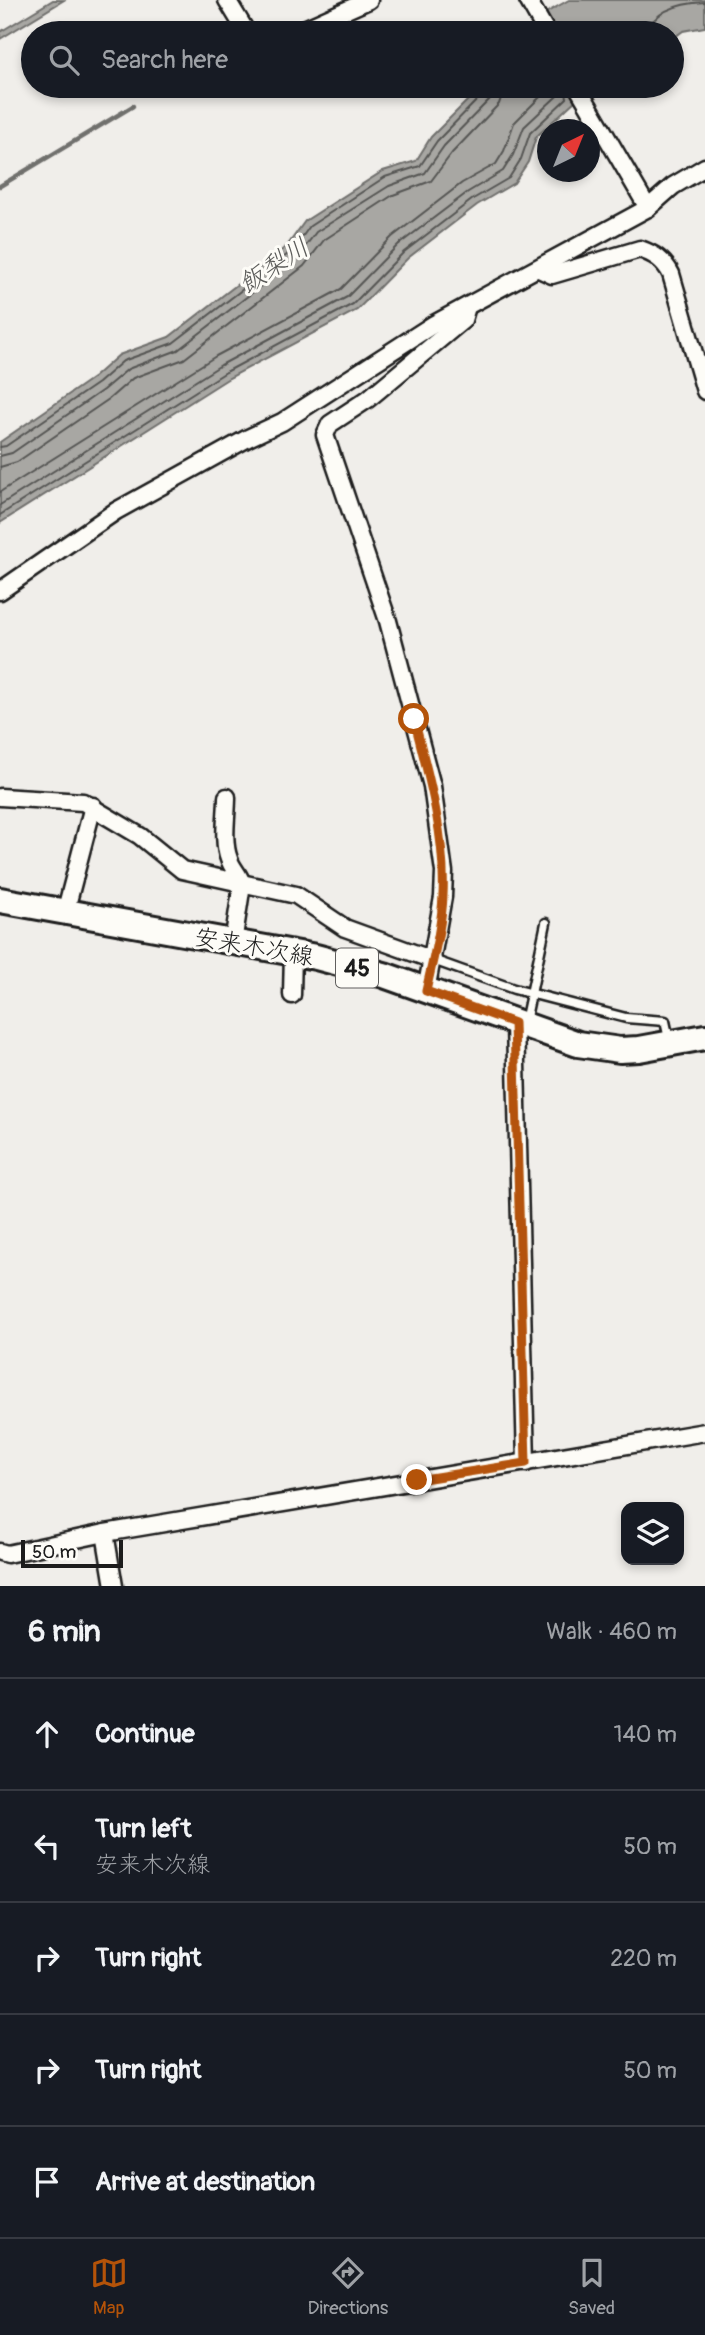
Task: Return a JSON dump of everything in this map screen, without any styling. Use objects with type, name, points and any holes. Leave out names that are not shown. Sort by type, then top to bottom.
[{"type":"main road","name":"安来木次線","points":[[0,900],[293,953],[384,975],[565,1041],[597,1048],[639,1049],[705,1037]]},
{"type":"street","points":[[227,0],[240,21]]},
{"type":"street","points":[[322,21],[369,0]]},
{"type":"street","points":[[528,0],[540,21]]},
{"type":"street","points":[[584,98],[644,203]]},
{"type":"street","points":[[0,591],[116,511],[282,422],[434,324],[539,269],[705,167]]},
{"type":"street","points":[[539,269],[552,275],[640,249],[657,257],[671,274],[705,391]]},
{"type":"street","points":[[426,991],[443,897],[443,872],[432,786],[388,621],[324,435],[330,424],[368,399],[463,320],[467,307]]},
{"type":"street","points":[[0,797],[83,802],[140,836],[182,870],[296,895],[345,928],[433,960]]},
{"type":"street","points":[[228,797],[228,858],[240,875],[242,884],[233,943]]},
{"type":"street","points":[[65,913],[93,807]]},
{"type":"street","points":[[292,995],[293,953]]},
{"type":"street","points":[[519,1024],[526,1463]]},
{"type":"street","points":[[0,1552],[7,1554],[105,1532],[705,1432]]},
{"type":"street","points":[[105,1532],[114,1586]]},
{"type":"lane","points":[[519,1024],[531,993],[546,923]]},
{"type":"lane","points":[[433,960],[531,993],[626,1018],[665,1021],[670,1045]]},
{"type":"water","points":[[53,0],[64,0],[30,21],[21,21],[21,26],[0,39],[0,32]]},
{"type":"water","points":[[569,0],[705,0],[705,27],[684,31],[684,21],[546,21],[542,15]]},
{"type":"water","name":"飯梨川","points":[[470,98],[578,98],[555,119],[537,119],[537,136],[528,162],[514,183],[477,205],[408,258],[357,310],[229,378],[0,523],[0,442],[94,377],[119,355],[169,337],[287,246],[305,221],[383,171],[416,161],[431,137]]},
{"type":"waterway","points":[[0,186],[133,106]]},
{"type":"route","points":[[414,719],[432,786],[443,872],[443,897],[426,991],[514,1023],[526,1463],[417,1480]]}]
